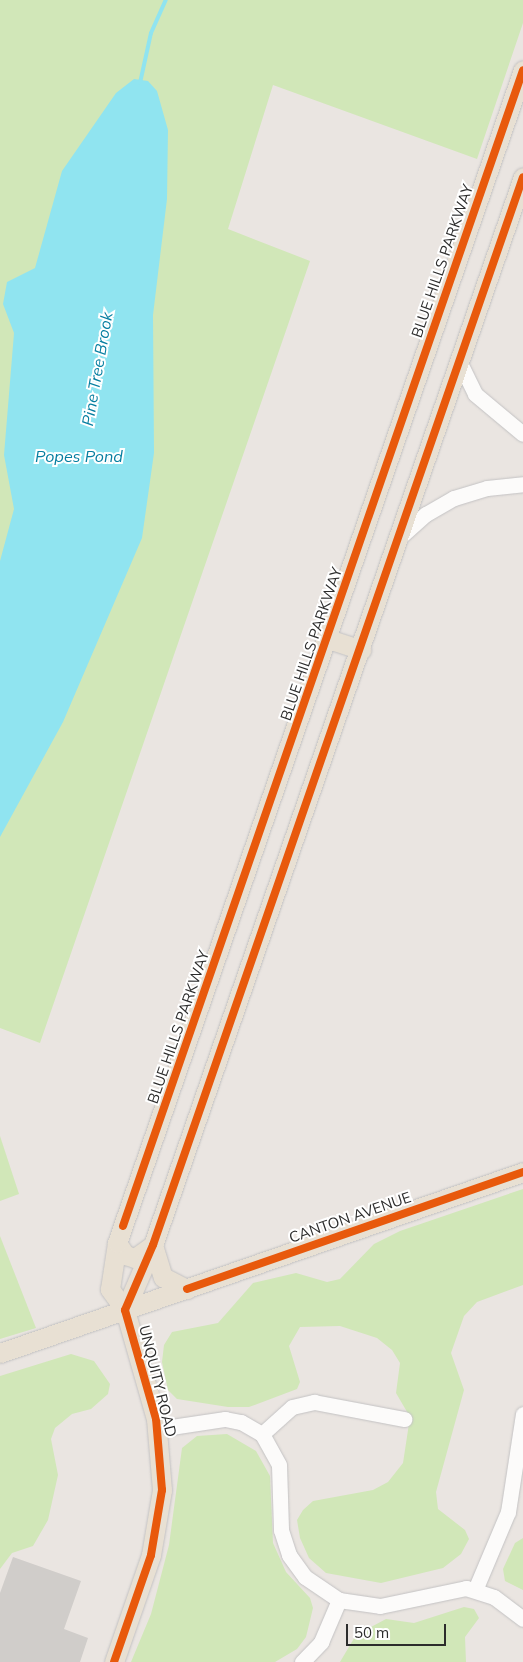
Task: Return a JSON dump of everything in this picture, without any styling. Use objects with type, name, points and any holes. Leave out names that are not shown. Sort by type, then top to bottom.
[{"type":"main road","name":"BLUE HILLS PARKWAY","points":[[125,1310],[110,1289],[117,1243],[328,640],[523,70]]},
{"type":"main road","points":[[125,1310],[153,1245],[361,650],[523,177]]},
{"type":"main road","points":[[328,640],[361,650]]},
{"type":"main road","name":"CANTON AVENUE","points":[[0,1353],[523,1172]]},
{"type":"main road","points":[[117,1243],[125,1255],[135,1258],[153,1245]]},
{"type":"main road","points":[[153,1245],[163,1277],[187,1289]]},
{"type":"main road","name":"UNQUITY ROAD","points":[[114,1662],[158,1524],[162,1482],[158,1429],[125,1310]]},
{"type":"street","points":[[460,364],[475,394],[523,434]]},
{"type":"street","points":[[399,538],[443,503],[516,484],[523,474]]},
{"type":"street","points":[[262,1434],[292,1407],[314,1402],[404,1419]]},
{"type":"street","points":[[475,1590],[508,1512],[523,1414]]},
{"type":"street","points":[[158,1429],[225,1419],[241,1422],[262,1434],[279,1465],[281,1530],[289,1555],[305,1577],[339,1600],[380,1606],[446,1590],[475,1590],[523,1619]]},
{"type":"street","points":[[302,1662],[321,1642],[339,1600]]},
{"type":"green space","points":[[0,0],[523,0],[523,23],[477,159],[273,85],[228,229],[310,261],[40,1043],[0,1028]]},
{"type":"green space","points":[[0,1136],[19,1194],[0,1201]]},
{"type":"green space","points":[[523,1189],[523,1285],[477,1302],[464,1316],[451,1353],[464,1390],[436,1492],[438,1509],[465,1530],[469,1539],[461,1554],[443,1568],[381,1583],[326,1573],[309,1558],[300,1538],[297,1520],[303,1510],[313,1501],[373,1490],[388,1482],[403,1463],[410,1417],[396,1393],[400,1363],[392,1350],[377,1338],[340,1326],[300,1327],[289,1346],[300,1382],[297,1389],[249,1407],[228,1407],[177,1399],[168,1390],[162,1362],[164,1345],[172,1332],[218,1323],[253,1283],[296,1273],[327,1282],[340,1279],[374,1244],[400,1231]]},
{"type":"green space","points":[[0,1236],[36,1328],[0,1339]]},
{"type":"green space","points":[[71,1354],[94,1361],[110,1384],[108,1394],[91,1409],[72,1414],[55,1428],[51,1439],[58,1475],[48,1520],[33,1546],[12,1553],[0,1569],[0,1376]]},
{"type":"green space","points":[[227,1434],[256,1451],[270,1476],[273,1543],[286,1572],[310,1598],[313,1608],[306,1637],[297,1649],[275,1662],[131,1662],[151,1614],[169,1545],[182,1448],[197,1436]]},
{"type":"green space","points":[[523,1538],[523,1590],[505,1581],[503,1569],[515,1543]]},
{"type":"green space","points":[[464,1607],[474,1609],[479,1618],[465,1637],[466,1662],[340,1662],[356,1635],[386,1619],[414,1623]]},
{"type":"water","name":"Popes Pond","points":[[134,79],[148,81],[157,91],[168,130],[167,199],[153,315],[154,453],[142,538],[63,722],[0,837],[0,561],[14,509],[4,455],[14,333],[3,304],[7,282],[35,268],[62,171],[116,93]]},
{"type":"building","points":[[13,1557],[81,1581],[64,1629],[88,1638],[80,1662],[0,1662],[0,1593]]},
{"type":"waterway","name":"Pine Tree Brook","points":[[140,83],[151,33],[166,0]]},
{"type":"cycle path","points":[[123,1226],[523,70]]},
{"type":"cycle path","points":[[114,1662],[151,1555],[162,1490],[156,1419],[125,1310],[153,1245],[523,177]]},
{"type":"cycle path","points":[[187,1289],[523,1172]]}]
